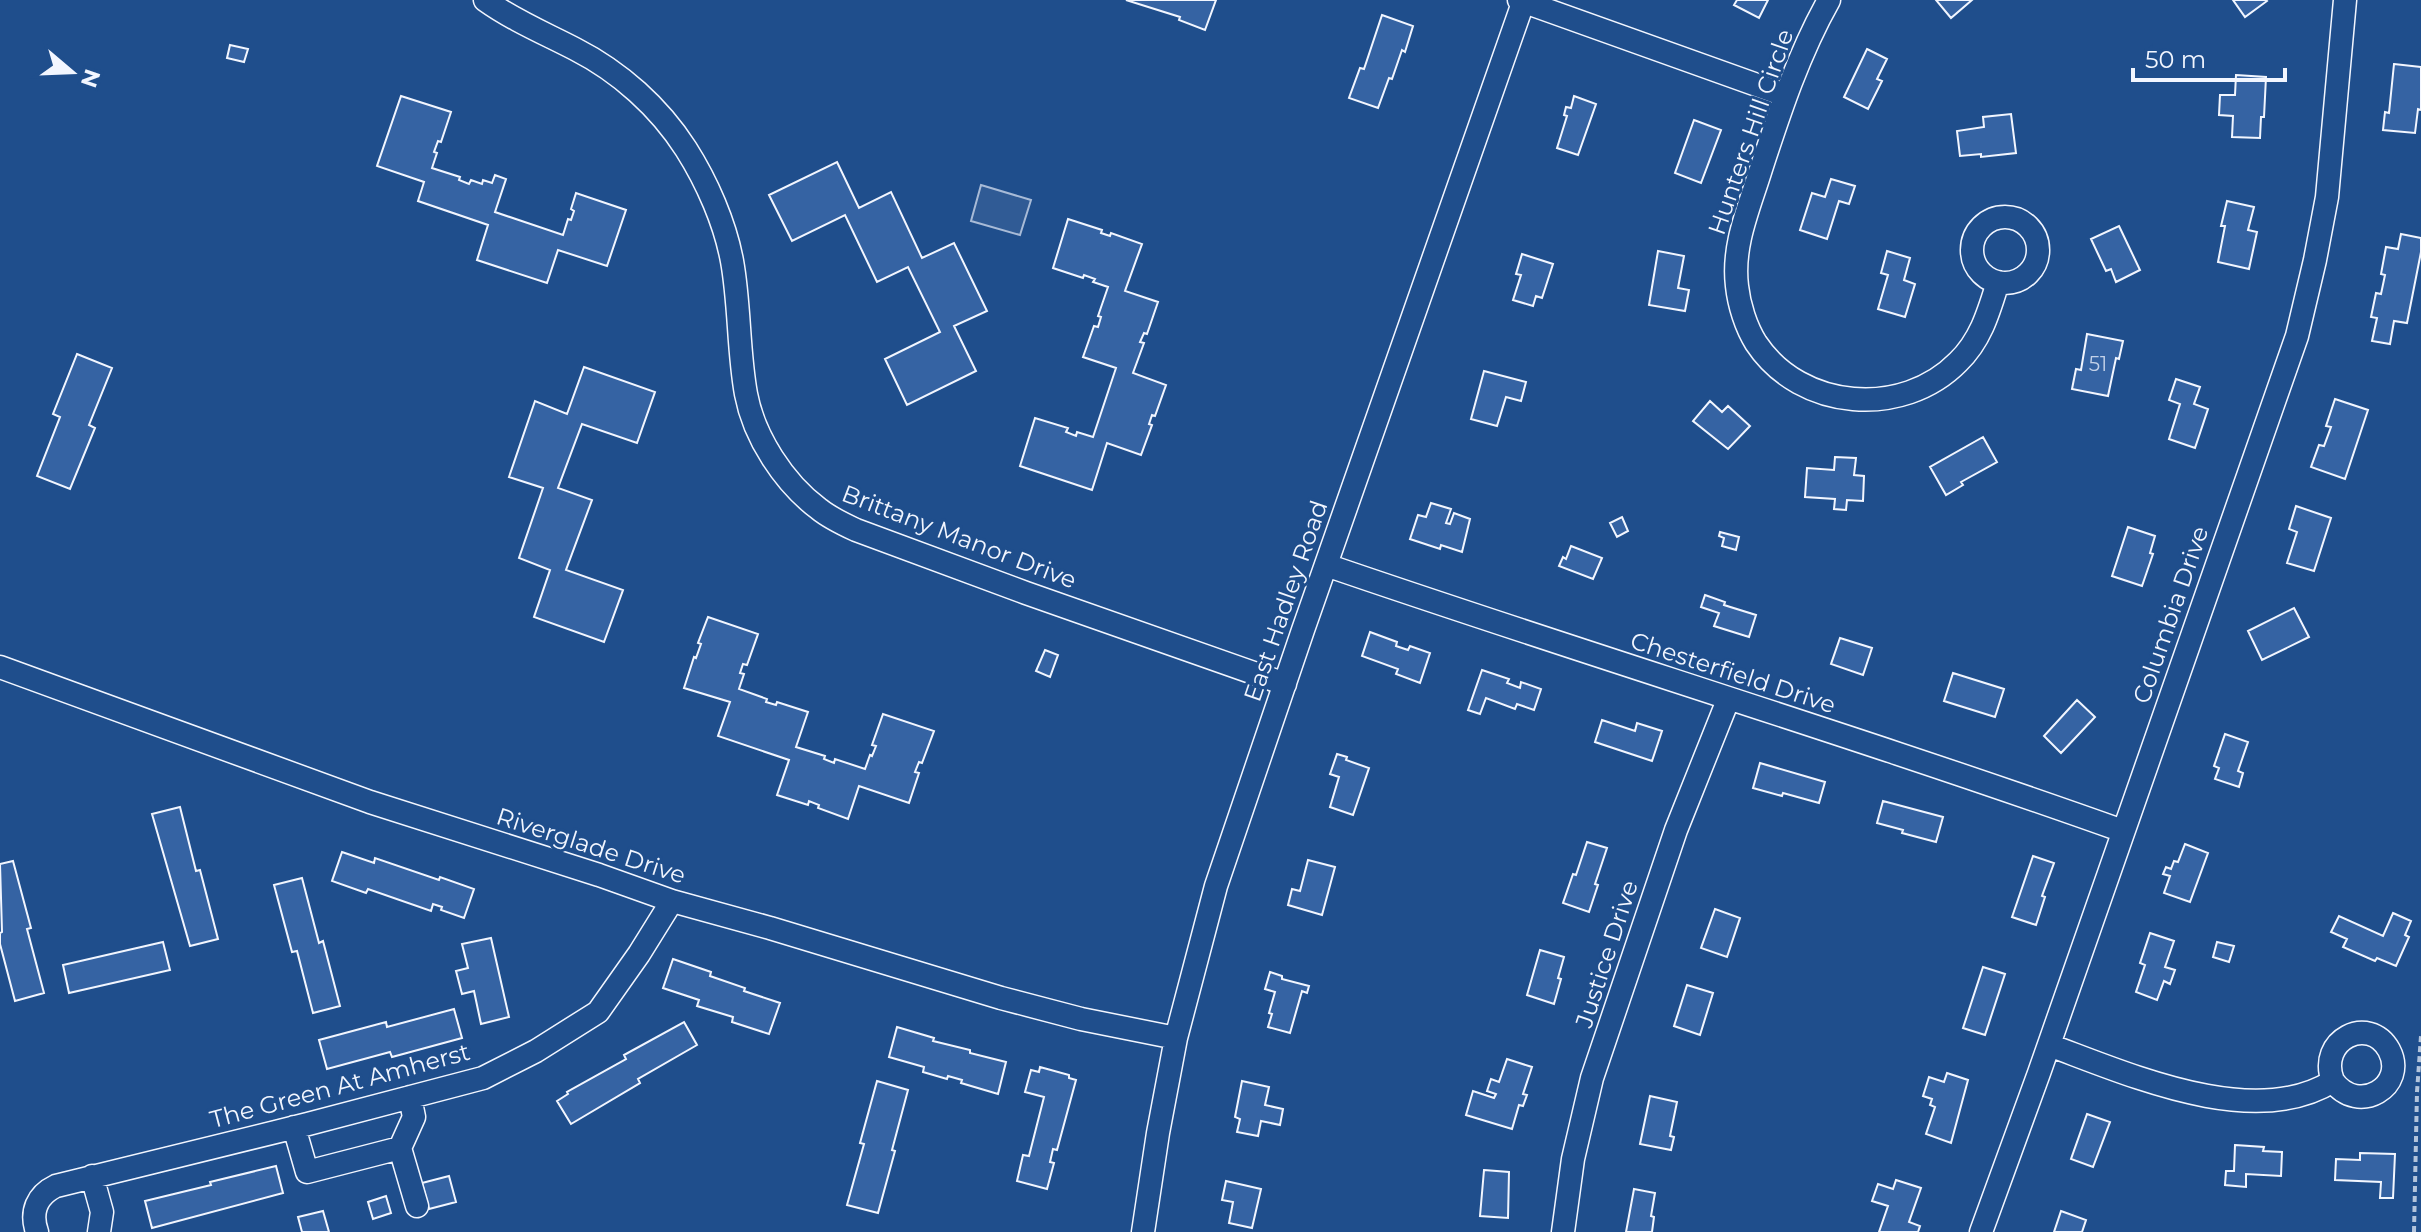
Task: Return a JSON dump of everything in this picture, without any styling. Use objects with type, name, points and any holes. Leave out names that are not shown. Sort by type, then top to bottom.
[{"type":"street","name":"Brittany Manor Drive","points":[[485,0],[515,20],[576,49],[617,74],[650,105],[685,148],[709,194],[728,242],[749,406],[775,461],[811,503],[856,530],[1285,684]]},
{"type":"street","name":"Hunters Hill Circle","points":[[1829,0],[1785,95],[1738,240],[1735,257],[1738,295],[1750,332],[1763,352],[1778,366],[1815,390],[1842,397],[1888,399],[1917,391],[1945,374],[1971,348],[1987,318],[1998,282]]},
{"type":"street","name":"Columbia Drive","points":[[1981,1232],[2300,325],[2327,197],[2345,0]]},
{"type":"street","name":"East Hadley Road","points":[[1143,1232],[1176,1038],[1216,886],[1522,1]]},
{"type":"street","points":[[1522,1],[1785,95]]},
{"type":"street","name":"Chesterfield Drive","points":[[1326,565],[1728,700],[1948,769],[2123,831]]},
{"type":"street","name":"Riverglade Drive","points":[[0,667],[370,802],[672,901],[1001,998],[1081,1019],[1176,1038]]},
{"type":"street","name":"Justice Drive","points":[[1563,1232],[1571,1167],[1592,1078],[1676,830],[1728,700]]},
{"type":"street","name":"The Green At Amherst","points":[[37,1232],[34,1212],[38,1201],[56,1186],[483,1078],[536,1051],[598,1012],[672,901]]},
{"type":"street","points":[[2049,1045],[2111,1068],[2210,1096],[2245,1100],[2295,1097],[2333,1081]]},
{"type":"street","points":[[410,1097],[414,1117],[400,1148],[417,1206]]},
{"type":"street","points":[[294,1127],[307,1172],[400,1148]]},
{"type":"street","points":[[92,1176],[102,1212],[99,1232]]},
{"type":"path","points":[[2414,1232],[2421,1036]]},
{"type":"shaded area","points":[[981,185],[1031,200],[1020,235],[971,221]]},
{"type":"building","points":[[1126,0],[1216,0],[1205,30],[1179,20],[1180,17]]},
{"type":"building","points":[[1737,0],[1768,0],[1759,18],[1734,5]]},
{"type":"building","points":[[1936,0],[1972,0],[1951,18]]},
{"type":"building","points":[[2233,0],[2266,0],[2267,1],[2245,17]]},
{"type":"building","points":[[1382,15],[1413,26],[1405,52],[1402,50],[1378,108],[1349,98],[1360,68],[1364,69]]},
{"type":"building","points":[[230,45],[248,49],[244,62],[227,58]]},
{"type":"building","points":[[1867,49],[1887,59],[1877,79],[1882,81],[1868,109],[1844,97]]},
{"type":"building","points":[[2394,64],[2421,67],[2421,110],[2418,109],[2415,133],[2383,130],[2385,112],[2389,113]]},
{"type":"building","points":[[2236,75],[2266,77],[2260,138],[2232,137],[2233,116],[2219,115],[2220,95],[2235,95]]},
{"type":"building","points":[[401,96],[451,112],[441,142],[438,141],[434,152],[437,153],[432,168],[460,177],[459,180],[469,184],[471,180],[482,184],[483,180],[492,183],[495,175],[506,179],[495,212],[563,235],[574,211],[571,209],[576,193],[626,210],[607,266],[558,250],[547,283],[477,260],[488,225],[418,201],[424,182],[377,166]]},
{"type":"building","points":[[1574,96],[1596,104],[1578,155],[1557,148],[1567,116],[1564,115],[1566,107],[1571,108]]},
{"type":"building","points":[[2011,114],[2016,153],[1960,156],[1957,131],[1984,127],[1983,117]]},
{"type":"building","points":[[1694,120],[1721,130],[1701,183],[1675,173]]},
{"type":"building","points":[[837,162],[859,208],[891,192],[922,258],[954,243],[987,311],[954,326],[976,371],[907,405],[885,359],[940,332],[908,267],[877,282],[845,215],[792,241],[769,195]]},
{"type":"building","points":[[1831,179],[1855,186],[1849,204],[1839,201],[1827,239],[1800,230],[1812,193],[1825,197]]},
{"type":"building","points":[[2227,201],[2254,207],[2248,230],[2257,232],[2249,269],[2218,262]]},
{"type":"building","points":[[1068,219],[1102,230],[1101,233],[1110,236],[1111,233],[1142,244],[1125,291],[1158,302],[1147,334],[1144,333],[1140,342],[1144,343],[1133,373],[1166,385],[1155,416],[1152,415],[1149,424],[1152,425],[1141,455],[1107,443],[1092,490],[1020,466],[1035,418],[1068,428],[1066,432],[1076,436],[1077,432],[1093,437],[1116,368],[1083,357],[1094,326],[1098,327],[1101,317],[1098,316],[1108,287],[1084,275],[1083,278],[1053,268]]},
{"type":"building","points":[[2119,226],[2140,270],[2116,282],[2111,269],[2106,271],[2091,239]]},
{"type":"building","points":[[2401,234],[2421,238],[2407,323],[2394,321],[2390,344],[2372,341],[2377,318],[2371,317],[2376,293],[2381,294],[2386,247],[2398,249]]},
{"type":"building","points":[[1658,251],[1684,256],[1678,288],[1689,290],[1685,311],[1649,305]]},
{"type":"building","points":[[1887,251],[1910,258],[1904,280],[1915,284],[1905,317],[1878,309],[1888,275],[1881,273]]},
{"type":"building","points":[[1522,254],[1553,264],[1542,298],[1536,296],[1533,306],[1513,300],[1521,275],[1516,274]]},
{"type":"building","points":[[2087,334],[2123,341],[2108,396],[2072,389],[2076,369],[2081,370]]},
{"type":"building","points":[[77,354],[112,368],[89,425],[95,428],[70,489],[37,476],[60,417],[53,414]]},
{"type":"building","points":[[584,367],[655,392],[637,443],[582,424],[558,488],[592,500],[566,570],[623,590],[604,642],[534,617],[550,570],[519,558],[543,488],[509,477],[535,401],[567,414]]},
{"type":"building","points":[[1484,371],[1526,382],[1521,401],[1506,397],[1497,426],[1471,419]]},
{"type":"building","points":[[2176,379],[2200,387],[2194,404],[2208,409],[2195,448],[2169,439],[2180,404],[2169,400]]},
{"type":"building","points":[[2335,399],[2368,410],[2345,479],[2311,467],[2319,445],[2324,446],[2331,427],[2326,426]]},
{"type":"building","points":[[1710,401],[1722,412],[1728,406],[1750,426],[1728,449],[1693,421]]},
{"type":"building","points":[[1983,437],[1997,462],[1961,482],[1963,485],[1946,495],[1930,467]]},
{"type":"building","points":[[1835,457],[1856,458],[1854,475],[1864,476],[1863,501],[1847,500],[1846,510],[1834,509],[1835,499],[1805,497],[1807,468],[1834,470]]},
{"type":"building","points":[[1431,503],[1451,509],[1446,523],[1450,524],[1454,513],[1470,519],[1462,552],[1441,545],[1440,549],[1410,539],[1418,515],[1426,517]]},
{"type":"building","points":[[2296,506],[2331,518],[2314,571],[2287,563],[2297,532],[2289,529]]},
{"type":"building","points":[[1622,517],[1628,531],[1617,537],[1610,523]]},
{"type":"building","points":[[2128,527],[2155,536],[2150,553],[2153,554],[2142,586],[2112,576]]},
{"type":"building","points":[[1720,532],[1739,537],[1736,550],[1722,546],[1724,538],[1719,536]]},
{"type":"building","points":[[1571,546],[1602,558],[1593,579],[1559,566],[1563,557],[1566,559]]},
{"type":"building","points":[[1705,595],[1756,615],[1749,637],[1714,626],[1719,613],[1701,607]]},
{"type":"building","points":[[2294,608],[2309,637],[2262,660],[2248,631]]},
{"type":"building","points":[[708,617],[758,634],[747,665],[743,664],[740,673],[744,674],[739,689],[767,699],[766,702],[776,705],[777,702],[808,712],[796,747],[825,756],[824,759],[834,763],[835,759],[865,769],[876,746],[872,745],[883,714],[934,731],[922,763],[919,762],[915,772],[919,773],[909,803],[859,786],[848,819],[818,808],[819,805],[809,801],[808,805],[777,795],[789,760],[718,736],[730,702],[684,688]]},
{"type":"building","points":[[1370,632],[1397,642],[1396,646],[1408,650],[1410,646],[1430,653],[1420,683],[1396,674],[1398,669],[1362,656]]},
{"type":"building","points":[[1840,638],[1872,648],[1863,675],[1831,664]]},
{"type":"building","points":[[1045,650],[1058,655],[1050,677],[1036,671]]},
{"type":"building","points":[[1482,670],[1509,679],[1507,683],[1520,688],[1521,682],[1541,689],[1534,710],[1517,704],[1515,709],[1486,698],[1480,714],[1468,710]]},
{"type":"building","points":[[1953,673],[2004,689],[1995,717],[1944,701]]},
{"type":"building","points":[[2077,700],[2095,717],[2061,753],[2044,736]]},
{"type":"building","points":[[1602,720],[1635,731],[1637,723],[1662,731],[1652,761],[1595,742]]},
{"type":"building","points":[[2225,734],[2248,742],[2238,771],[2243,773],[2239,787],[2215,779],[2219,768],[2214,766]]},
{"type":"building","points":[[1337,754],[1369,768],[1353,815],[1330,807],[1339,777],[1330,774]]},
{"type":"building","points":[[1760,763],[1825,782],[1819,803],[1753,788]]},
{"type":"building","points":[[1883,801],[1943,817],[1936,842],[1877,823]]},
{"type":"building","points":[[180,807],[218,939],[190,946],[152,814]]},
{"type":"building","points":[[1587,842],[1607,848],[1589,912],[1563,903]]},
{"type":"building","points":[[2185,844],[2208,853],[2190,902],[2164,893],[2170,876],[2163,874],[2166,867],[2171,869],[2174,861],[2178,862]]},
{"type":"building","points":[[342,852],[374,863],[375,858],[474,889],[464,918],[433,904],[431,911],[368,889],[366,893],[332,881]]},
{"type":"building","points":[[2033,856],[2054,863],[2036,925],[2012,917]]},
{"type":"building","points":[[1308,860],[1335,867],[1322,915],[1288,905],[1292,889],[1300,891]]},
{"type":"building","points":[[13,861],[44,993],[15,1001],[0,944],[0,864]]},
{"type":"building","points":[[302,878],[340,1006],[313,1013],[297,951],[292,952],[274,885]]},
{"type":"building","points":[[1715,909],[1740,918],[1727,957],[1701,948]]},
{"type":"building","points":[[2393,913],[2411,921],[2405,935],[2409,937],[2396,966],[2343,947],[2347,939],[2331,932],[2339,916],[2383,936]]},
{"type":"building","points":[[2150,933],[2174,941],[2165,967],[2175,970],[2170,984],[2164,981],[2157,1000],[2136,992],[2145,965],[2140,963]]},
{"type":"building","points":[[491,938],[509,1017],[481,1024],[474,991],[462,994],[456,971],[468,968],[462,944]]},
{"type":"building","points":[[163,942],[170,970],[69,993],[63,965]]},
{"type":"building","points":[[2217,942],[2234,946],[2229,962],[2213,957]]},
{"type":"building","points":[[1540,950],[1564,957],[1554,1004],[1527,995]]},
{"type":"building","points":[[673,959],[711,972],[710,976],[745,988],[744,991],[780,1003],[769,1034],[732,1022],[733,1017],[697,1006],[699,1000],[663,988]]},
{"type":"building","points":[[1983,967],[2005,974],[1985,1035],[1963,1028]]},
{"type":"building","points":[[1270,972],[1282,976],[1282,979],[1309,986],[1307,993],[1302,991],[1290,1033],[1268,1027],[1275,992],[1265,989]]},
{"type":"building","points":[[1687,985],[1713,993],[1700,1035],[1674,1026]]},
{"type":"building","points":[[454,1009],[462,1038],[392,1057],[390,1052],[327,1069],[319,1040],[386,1022],[387,1027]]},
{"type":"building","points":[[684,1022],[697,1045],[638,1079],[640,1083],[571,1124],[557,1101],[567,1092],[626,1059],[624,1055]]},
{"type":"building","points":[[897,1027],[934,1038],[933,1041],[970,1050],[970,1053],[1006,1062],[998,1094],[961,1083],[962,1080],[923,1072],[924,1067],[889,1057]]},
{"type":"building","points":[[1507,1059],[1532,1067],[1523,1094],[1527,1095],[1523,1106],[1519,1105],[1512,1129],[1466,1115],[1473,1091],[1494,1098],[1496,1094],[1487,1091],[1491,1079],[1499,1082]]},
{"type":"building","points":[[1040,1067],[1076,1080],[1057,1150],[1053,1149],[1050,1162],[1054,1163],[1047,1189],[1017,1181],[1023,1155],[1029,1156],[1044,1097],[1025,1092],[1031,1070],[1039,1072]]},
{"type":"building","points":[[1947,1073],[1968,1080],[1951,1143],[1926,1134],[1935,1107],[1930,1105],[1932,1099],[1923,1096],[1929,1077],[1944,1082]]},
{"type":"building","points":[[877,1081],[908,1090],[878,1213],[847,1205]]},
{"type":"building","points":[[1242,1081],[1269,1087],[1265,1105],[1283,1109],[1280,1125],[1261,1121],[1258,1136],[1237,1132],[1240,1119],[1235,1117]]},
{"type":"building","points":[[1650,1096],[1677,1102],[1670,1136],[1674,1137],[1671,1150],[1640,1144]]},
{"type":"building","points":[[2087,1114],[2110,1122],[2093,1167],[2071,1159]]},
{"type":"building","points":[[2235,1145],[2282,1152],[2281,1176],[2246,1174],[2246,1187],[2225,1185],[2226,1171],[2234,1171]]},
{"type":"building","points":[[2360,1153],[2395,1154],[2393,1198],[2380,1198],[2381,1182],[2335,1180],[2336,1159],[2360,1160]]},
{"type":"building","points":[[276,1166],[283,1193],[152,1228],[145,1201]]},
{"type":"building","points":[[1484,1170],[1509,1172],[1508,1218],[1480,1216]]},
{"type":"building","points":[[449,1176],[456,1202],[429,1209],[422,1183]]},
{"type":"building","points":[[1896,1180],[1921,1188],[1909,1222],[1920,1226],[1918,1232],[1879,1232],[1888,1206],[1872,1201],[1878,1184],[1893,1189]]},
{"type":"building","points":[[1226,1181],[1261,1189],[1252,1228],[1229,1223],[1233,1202],[1222,1200]]},
{"type":"building","points":[[1634,1189],[1655,1193],[1652,1232],[1626,1232]]},
{"type":"building","points":[[386,1196],[391,1213],[373,1219],[368,1202]]},
{"type":"building","points":[[323,1211],[329,1232],[302,1232],[298,1217]]},
{"type":"building","points":[[2061,1211],[2086,1220],[2082,1232],[2054,1232]]}]
